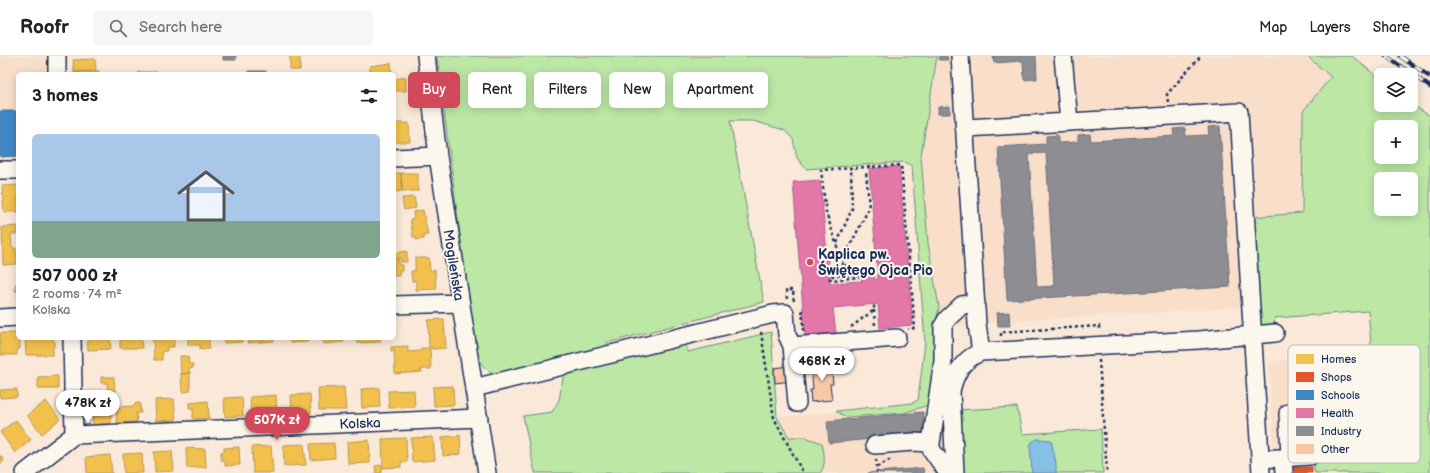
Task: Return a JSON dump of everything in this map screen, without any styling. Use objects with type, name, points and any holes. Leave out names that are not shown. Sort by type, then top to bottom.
[{"type":"street","points":[[57,56],[58,72]]},
{"type":"street","name":"Mogileńska","points":[[426,56],[438,156],[487,473]]},
{"type":"street","points":[[960,56],[962,107],[966,128],[976,303],[981,352]]},
{"type":"street","points":[[1063,56],[1069,122]]},
{"type":"street","points":[[966,128],[1239,112],[1261,466],[1286,463],[1288,413]]},
{"type":"street","points":[[396,158],[438,156]]},
{"type":"street","points":[[0,170],[16,170]]},
{"type":"street","points":[[396,305],[460,303]]},
{"type":"street","points":[[948,473],[931,449],[943,361],[942,326],[947,319],[962,305],[976,303]]},
{"type":"street","points":[[474,388],[773,314],[785,313],[787,334],[792,346],[796,403]]},
{"type":"street","points":[[0,318],[16,317]]},
{"type":"street","points":[[955,473],[951,391],[960,366],[972,355],[981,352],[1276,333]]},
{"type":"street","points":[[792,346],[897,338]]},
{"type":"street","points":[[25,473],[74,436],[72,340]]},
{"type":"street","name":"Kolska","points":[[74,436],[479,418]]},
{"type":"street","points":[[875,445],[913,442],[931,443]]},
{"type":"path","points":[[1170,116],[1167,94],[1201,56]]},
{"type":"path","points":[[843,265],[845,265],[846,275],[859,274],[859,277],[832,280],[829,278],[832,276],[842,275],[841,266],[843,265],[843,260],[826,212],[821,170],[902,165],[915,328]]},
{"type":"path","points":[[837,244],[852,209],[851,169]]},
{"type":"path","points":[[843,260],[869,208],[866,171]]},
{"type":"path","points":[[874,304],[876,333]]},
{"type":"path","points":[[846,331],[874,310]]},
{"type":"path","points":[[761,329],[774,418],[803,473]]},
{"type":"path","points":[[1099,358],[1107,473]]},
{"type":"shaded area","points":[[0,56],[48,56],[49,72],[16,72],[16,163],[0,164]]},
{"type":"shaded area","points":[[910,56],[1312,56],[1339,81],[1330,302],[1009,321],[947,327],[941,404],[946,458],[937,465],[937,473],[807,473],[778,417],[931,403]]},
{"type":"shaded area","points":[[1288,360],[1288,463],[1329,463],[1322,473],[1275,473],[1269,364],[1274,361]]},
{"type":"green space","points":[[437,56],[937,56],[921,156],[928,243],[939,307],[936,322],[936,379],[928,405],[904,413],[846,417],[836,411],[912,403],[918,400],[925,342],[912,166],[904,162],[806,169],[797,158],[793,139],[784,130],[753,121],[730,121],[764,302],[607,343],[609,352],[494,375],[490,373],[482,365],[475,352],[444,108],[460,108],[460,72],[439,72]]},
{"type":"green space","points":[[1307,56],[1352,56],[1374,74],[1374,112],[1418,112],[1418,108],[1430,116],[1430,473],[1315,473],[1315,463],[1420,463],[1420,345],[1371,345],[1368,311],[1275,318],[1274,327],[1264,327],[1257,320],[1251,217],[1302,213],[1303,111],[1331,77]]},
{"type":"green space","points":[[771,332],[777,417],[789,437],[805,437],[822,443],[824,466],[820,473],[535,473],[523,416],[552,412],[559,400],[564,372],[686,342],[688,352]]},
{"type":"green space","points":[[1017,407],[1022,434],[1101,429],[1103,473],[960,473],[957,410]]},
{"type":"water","points":[[1037,439],[1051,440],[1056,463],[1056,473],[1032,473],[1030,446],[1032,442]]},
{"type":"building: Homes","points":[[290,56],[300,56],[300,70],[290,70]]},
{"type":"building: Homes","points":[[95,59],[96,71],[74,72],[73,60]]},
{"type":"building: Homes","points":[[391,63],[392,72],[370,72],[370,66]]},
{"type":"building: Homes","points":[[99,71],[99,72],[74,72]]},
{"type":"building: Homes","points":[[406,77],[406,91],[396,91],[396,79]]},
{"type":"building: Homes","points":[[396,123],[409,123],[410,142],[396,142]]},
{"type":"building: Homes","points":[[396,173],[401,173],[402,191],[396,192]]},
{"type":"building: Homes","points":[[401,173],[418,173],[418,191],[402,191]]},
{"type":"building: Homes","points":[[16,185],[16,212],[4,212],[2,186]]},
{"type":"building: Homes","points":[[414,197],[416,208],[404,210],[402,198]]},
{"type":"building: Homes","points":[[423,210],[428,235],[424,235],[424,239],[416,240],[416,237],[413,237],[410,219],[414,218],[413,212]]},
{"type":"building: Homes","points":[[16,226],[16,234],[11,234],[12,248],[16,248],[16,264],[3,265],[2,227]]},
{"type":"building: Homes","points":[[407,251],[407,262],[401,262],[401,258],[396,259],[396,253]]},
{"type":"building: Homes","points":[[415,258],[429,258],[430,271],[435,270],[436,289],[416,290],[416,281],[412,281],[411,271],[415,271]]},
{"type":"building: Homes","points":[[396,260],[399,260],[399,265],[402,265],[402,271],[399,271],[399,276],[396,276]]},
{"type":"building: Homes","points":[[444,319],[446,348],[432,349],[432,347],[429,347],[428,320]]},
{"type":"building: Homes","points":[[0,333],[16,333],[16,340],[20,340],[20,349],[17,349],[17,355],[0,355]]},
{"type":"building: Homes","points":[[25,340],[53,340],[55,342],[53,347],[53,355],[26,355]]},
{"type":"building: Homes","points":[[87,340],[110,340],[111,349],[88,350]]},
{"type":"building: Homes","points":[[120,340],[141,340],[142,348],[120,348]]},
{"type":"building: Homes","points":[[153,340],[174,340],[174,347],[167,347],[167,351],[162,351],[162,360],[154,360]]},
{"type":"building: Homes","points":[[188,340],[209,340],[209,349],[200,349],[200,345],[188,345]]},
{"type":"building: Homes","points":[[224,340],[242,340],[242,342],[224,343]]},
{"type":"building: Homes","points":[[247,340],[274,341],[248,343]]},
{"type":"building: Homes","points":[[290,340],[308,340],[308,342],[290,343]]},
{"type":"building: Homes","points":[[322,340],[344,340],[344,342],[323,344]]},
{"type":"building: Homes","points":[[357,340],[380,340],[380,342],[357,343]]},
{"type":"building: Homes","points":[[408,346],[408,352],[421,351],[421,348],[430,348],[431,369],[421,369],[422,372],[395,374],[394,350],[391,351],[391,347]]},
{"type":"building: Homes","points":[[180,356],[188,356],[189,364],[193,364],[193,368],[189,369],[190,373],[181,374]]},
{"type":"building: Homes","points":[[190,373],[190,391],[182,392],[181,374]]},
{"type":"building: Homes","points":[[58,376],[58,389],[38,389],[38,377]]},
{"type":"building: Homes","points":[[101,377],[114,377],[115,394],[108,394],[107,383],[101,383]]},
{"type":"building: Homes","points":[[453,386],[454,405],[434,406],[433,387]]},
{"type":"building: Homes","points":[[344,387],[346,410],[319,410],[318,388]]},
{"type":"building: Homes","points":[[379,388],[380,407],[362,408],[361,389]]},
{"type":"building: Homes","points":[[17,389],[17,397],[0,398],[0,390]]},
{"type":"building: Homes","points":[[414,390],[415,407],[389,408],[388,391]]},
{"type":"building: Homes","points":[[310,394],[311,413],[292,414],[291,395]]},
{"type":"building: Homes","points":[[276,395],[277,414],[251,414],[250,397]]},
{"type":"building: Homes","points":[[242,397],[243,416],[225,417],[224,398]]},
{"type":"building: Homes","points":[[174,399],[176,420],[156,421],[155,400]]},
{"type":"building: Homes","points":[[46,401],[60,419],[42,434],[27,415]]},
{"type":"building: Homes","points":[[208,401],[209,418],[193,419],[193,408],[189,408],[189,403]]},
{"type":"building: Homes","points":[[135,403],[140,403],[141,413],[136,413],[137,422],[117,423],[116,407],[135,406]]},
{"type":"building: Homes","points":[[111,409],[111,423],[93,425],[92,410]]},
{"type":"building: Homes","points":[[16,420],[31,440],[15,453],[0,432]]},
{"type":"building: Homes","points":[[460,435],[461,454],[443,456],[442,437]]},
{"type":"building: Homes","points":[[433,437],[435,460],[412,462],[411,438]]},
{"type":"building: Homes","points":[[406,438],[407,462],[401,462],[401,467],[383,468],[382,439]]},
{"type":"building: Homes","points":[[369,440],[370,463],[348,464],[347,442]]},
{"type":"building: Homes","points":[[334,443],[335,458],[311,460],[310,444]]},
{"type":"building: Homes","points":[[304,444],[306,465],[284,466],[283,445]]},
{"type":"building: Homes","points":[[271,446],[273,473],[253,473],[252,447]]},
{"type":"building: Homes","points":[[239,447],[240,465],[225,466],[225,460],[221,460],[221,452],[224,452],[224,448]]},
{"type":"building: Homes","points":[[186,448],[205,449],[206,467],[187,468]]},
{"type":"building: Homes","points":[[172,451],[174,471],[155,472],[154,452]]},
{"type":"building: Homes","points":[[142,453],[143,473],[124,473],[123,454]]},
{"type":"building: Homes","points":[[0,455],[4,461],[0,464]]},
{"type":"building: Homes","points":[[110,455],[112,473],[87,473],[86,457]]},
{"type":"building: Homes","points":[[382,465],[382,473],[376,473],[375,466]]},
{"type":"building: Shops","points":[[1312,467],[1312,473],[1289,473],[1289,468]]},
{"type":"building: Schools","points":[[0,111],[16,111],[16,156],[0,157]]},
{"type":"building: Health","points":[[899,166],[913,325],[880,328],[878,304],[833,308],[836,333],[805,336],[793,182],[820,180],[830,283],[862,281],[861,274],[874,273],[875,280],[878,279],[869,169]]},
{"type":"building: Industry","points":[[223,56],[236,56],[236,60],[223,60]]},
{"type":"building: Industry","points":[[939,56],[947,56],[948,60],[939,60]]},
{"type":"building: Industry","points":[[993,56],[1036,56],[1037,79],[1024,80],[1023,61],[994,63]]},
{"type":"building: Industry","points":[[248,71],[266,71],[266,72]]},
{"type":"building: Industry","points":[[950,106],[950,114],[938,114],[938,107]]},
{"type":"building: Industry","points":[[1220,126],[1230,287],[1007,300],[998,147],[1046,144],[1046,136],[1058,135],[1058,143],[1078,142],[1078,135],[1090,134],[1091,141],[1174,136],[1173,129],[1185,128],[1186,136],[1209,135],[1208,127]],"holes":[[[1046,153],[1054,286],[1037,287],[1029,154]]]},
{"type":"building: Industry","points":[[1009,312],[1010,326],[998,326],[997,313]]},
{"type":"building: Industry","points":[[923,412],[925,434],[829,443],[827,421]]},
{"type":"building: Industry","points":[[923,468],[924,473],[868,473],[877,472]]},
{"type":"building: Other","points":[[831,362],[833,384],[830,384],[832,400],[811,402],[810,390],[813,390],[811,364]]},
{"type":"building: Other","points":[[790,366],[791,381],[775,383],[774,368]]},
{"type":"railway","points":[[1386,56],[1430,87]]},
{"type":"railway","points":[[1400,56],[1430,77]]},
{"type":"place","name":"Kaplica pw. Świętego Ojca Pio","points":[[810,262]]}]
